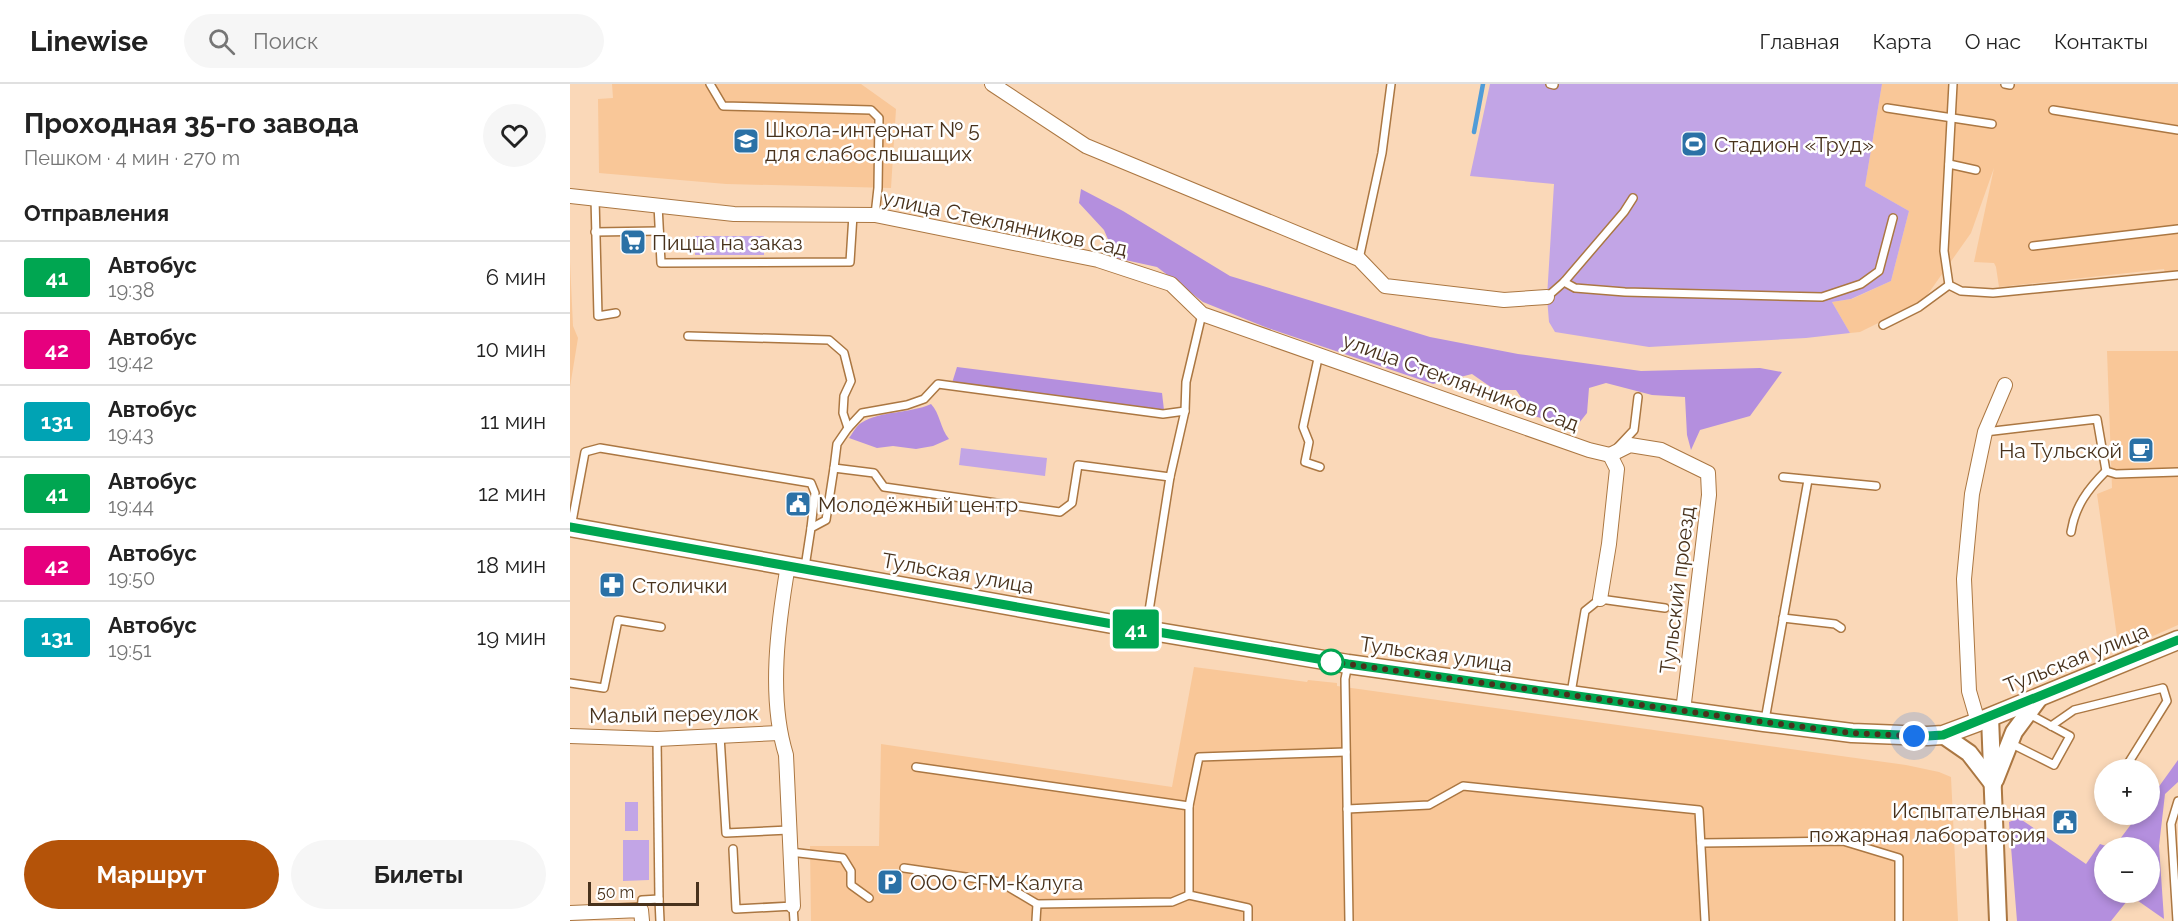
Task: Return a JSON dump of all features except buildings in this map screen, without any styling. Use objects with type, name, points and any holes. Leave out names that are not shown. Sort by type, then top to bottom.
[{"type":"main road","name":"Тульская улица","points":[[571,527],[1348,664],[1852,733],[1943,735],[2178,640]]},
{"type":"street","points":[[992,84],[1086,146],[1359,259],[1385,286],[1504,300],[1547,297]]},
{"type":"street","name":"улица Стеклянников Сад","points":[[570,196],[734,214],[874,215],[1098,260],[1171,284],[1202,314],[1589,450],[1610,455]]},
{"type":"street","points":[[1998,921],[1993,784],[1984,720],[1969,691],[1964,579],[1972,494],[1985,432],[2005,385]]},
{"type":"street","name":"Тульский проезд","points":[[1610,455],[1630,445],[1661,450],[1708,473],[1708,495],[1683,711]]},
{"type":"street","points":[[1600,599],[1617,469],[1610,455]]},
{"type":"street","name":"Малый переулок","points":[[794,906],[786,755],[779,733],[776,644],[796,567]]},
{"type":"street","points":[[1993,784],[2014,732],[2040,697]]},
{"type":"street","name":"Малый переулок","points":[[570,736],[657,739],[779,733]]},
{"type":"street","points":[[1943,735],[1969,753],[1993,784]]},
{"type":"street","points":[[570,913],[642,916]]},
{"type":"lane","points":[[710,84],[723,106],[871,110],[879,118],[878,188],[874,215]]},
{"type":"lane","points":[[1359,259],[1382,153],[1391,84]]},
{"type":"lane","points":[[1949,285],[1944,251],[1953,84]]},
{"type":"lane","points":[[1887,108],[1952,116],[1992,124]]},
{"type":"lane","points":[[2053,110],[2178,130]]},
{"type":"lane","points":[[1949,164],[1976,170]]},
{"type":"lane","points":[[595,198],[598,316],[616,313]]},
{"type":"lane","points":[[1547,297],[1564,282],[1624,212],[1633,198]]},
{"type":"lane","points":[[658,205],[661,263],[850,262],[853,215]]},
{"type":"lane","points":[[1564,282],[1575,288],[1625,292],[1822,297],[1861,284],[1879,271],[1893,218]]},
{"type":"lane","points":[[2033,246],[2178,229]]},
{"type":"lane","points":[[595,231],[659,231]]},
{"type":"lane","points":[[1949,285],[1961,291],[1993,293],[2178,274]]},
{"type":"lane","points":[[1883,325],[1919,307],[1949,285]]},
{"type":"lane","points":[[1146,630],[1170,477],[1185,411],[1186,382],[1202,314]]},
{"type":"lane","points":[[688,336],[829,340],[844,353],[851,381],[844,396],[843,413],[848,428]]},
{"type":"lane","points":[[1319,354],[1303,427],[1309,442],[1305,462],[1320,467]]},
{"type":"lane","points":[[812,528],[826,520],[837,444],[848,428],[862,413],[908,405],[924,399],[938,384],[1163,414],[1185,411]]},
{"type":"lane","points":[[1610,455],[1634,430],[1638,397]]},
{"type":"lane","points":[[1985,432],[2097,418],[2106,471]]},
{"type":"lane","points":[[571,527],[585,452],[600,448],[811,483],[815,493],[812,528],[796,567]]},
{"type":"lane","points":[[834,468],[874,473],[884,487],[1060,512],[1072,503],[1078,465],[1170,477]]},
{"type":"lane","points":[[2106,471],[2116,474],[2178,472]]},
{"type":"lane","points":[[2071,532],[2086,490],[2106,471]]},
{"type":"lane","points":[[1783,477],[1876,486]]},
{"type":"lane","points":[[1764,722],[1808,480]]},
{"type":"lane","points":[[1570,695],[1585,611],[1600,599],[1665,608]]},
{"type":"lane","points":[[1783,618],[1835,624],[1841,627]]},
{"type":"lane","points":[[570,683],[604,688],[618,620],[660,627]]},
{"type":"lane","points":[[1348,664],[1345,679],[1350,921]]},
{"type":"lane","points":[[2051,726],[2074,710],[2163,688],[2167,701],[2131,759]]},
{"type":"lane","points":[[2010,743],[2054,765],[2070,736],[2028,713]]},
{"type":"lane","points":[[720,736],[726,833],[789,830]]},
{"type":"lane","points":[[657,739],[660,921]]},
{"type":"lane","points":[[1189,895],[1189,806],[1198,757],[1346,752]]},
{"type":"lane","points":[[916,767],[1189,806]]},
{"type":"lane","points":[[1347,809],[1429,805],[1463,786],[1699,810],[1705,921]]},
{"type":"lane","points":[[2177,921],[2171,824],[2178,801]]},
{"type":"lane","points":[[1701,843],[1843,841],[1899,858],[1899,921]]},
{"type":"lane","points":[[733,849],[736,909],[794,906],[794,921]]},
{"type":"lane","points":[[790,852],[843,858],[851,872],[851,885],[869,898]]},
{"type":"lane","points":[[904,868],[1000,882],[1037,904],[1172,902],[1189,895],[1248,908],[1248,921]]},
{"type":"lane","points":[[642,916],[642,900],[658,898]]},
{"type":"lane","points":[[1036,921],[1037,904]]},
{"type":"shaded area","name":"Школа-интернат № 5 для слабослышащих","points":[[612,84],[861,84],[896,109],[891,188],[726,184],[599,173],[598,99],[613,98]]},
{"type":"shaded area","points":[[1490,84],[1882,84],[1865,186],[1909,211],[1891,281],[1851,299],[1832,302],[1850,333],[1806,338],[1649,347],[1555,332],[1549,322],[1547,297],[1554,184],[1470,176]]},
{"type":"shaded area","points":[[1882,84],[2178,84],[2178,272],[2165,273],[2164,269],[1999,287],[1994,263],[1974,262],[1994,168],[1971,233],[1923,301],[1860,332],[1850,333],[1832,302],[1852,299],[1891,281],[1909,211],[1865,186]]},
{"type":"shaded area","points":[[1081,189],[1123,211],[1230,276],[1430,337],[1518,354],[1641,371],[1760,368],[1782,372],[1750,416],[1700,430],[1691,450],[1687,435],[1685,397],[1652,395],[1606,383],[1589,388],[1587,413],[1575,428],[1534,416],[1516,390],[1495,390],[1472,374],[1433,384],[1265,327],[1203,302],[1157,267],[1116,258],[1104,230],[1079,203]]},
{"type":"shaded area","points":[[695,236],[764,236],[764,255],[695,255]]},
{"type":"shaded area","points":[[570,262],[573,326],[578,338],[570,387]]},
{"type":"shaded area","points":[[2107,351],[2178,351],[2178,625],[2119,651],[2097,494],[2112,488]]},
{"type":"shaded area","points":[[957,367],[1162,393],[1164,410],[952,383]]},
{"type":"shaded area","points":[[931,404],[949,439],[933,446],[916,449],[893,446],[877,448],[849,438],[859,424],[869,419]]},
{"type":"shaded area","points":[[961,448],[1047,458],[1045,476],[959,465]]},
{"type":"shaded area","points":[[1194,667],[1307,682],[1308,680],[1337,683],[1337,686],[1906,765],[1939,772],[1951,777],[1958,921],[811,921],[810,846],[879,846],[881,744],[1172,787]]},
{"type":"shaded area","points":[[2178,760],[2178,782],[2165,794],[2160,837],[2122,837],[2130,825],[2160,825],[2160,785]]},
{"type":"shaded area","points":[[625,802],[638,802],[638,831],[625,831]]},
{"type":"shaded area","points":[[2019,818],[2086,864],[2094,853],[2094,903],[2125,903],[2111,921],[2017,921],[2009,822]]},
{"type":"shaded area","points":[[623,840],[649,840],[649,880],[623,881]]},
{"type":"shaded area","points":[[2160,861],[2164,919],[2141,903],[2160,903]]},
{"type":"waterway","points":[[1474,132],[1483,84]]},
{"type":"bus line","name":"41","points":[[570,527],[1348,664],[1852,733],[1943,735],[2178,640]]},
{"type":"place","name":"Школа-интернат № 5 для слабослышащих","points":[[746,141]]},
{"type":"place","name":"Стадион «Труд»","points":[[1694,144]]},
{"type":"place","name":"Пицца на заказ","points":[[633,242]]},
{"type":"place","name":"На Тульской","points":[[2141,450]]},
{"type":"place","name":"Молодёжный центр","points":[[798,504]]},
{"type":"place","name":"Столички","points":[[612,585]]},
{"type":"place","name":"Испытательная пожарная лаборатория","points":[[2065,822]]},
{"type":"place","name":"ООО СГМ-Калуга","points":[[890,882]]},
{"type":"route","points":[[1331,662],[1326,661],[1764,722],[1852,733],[1914,736]]}]
